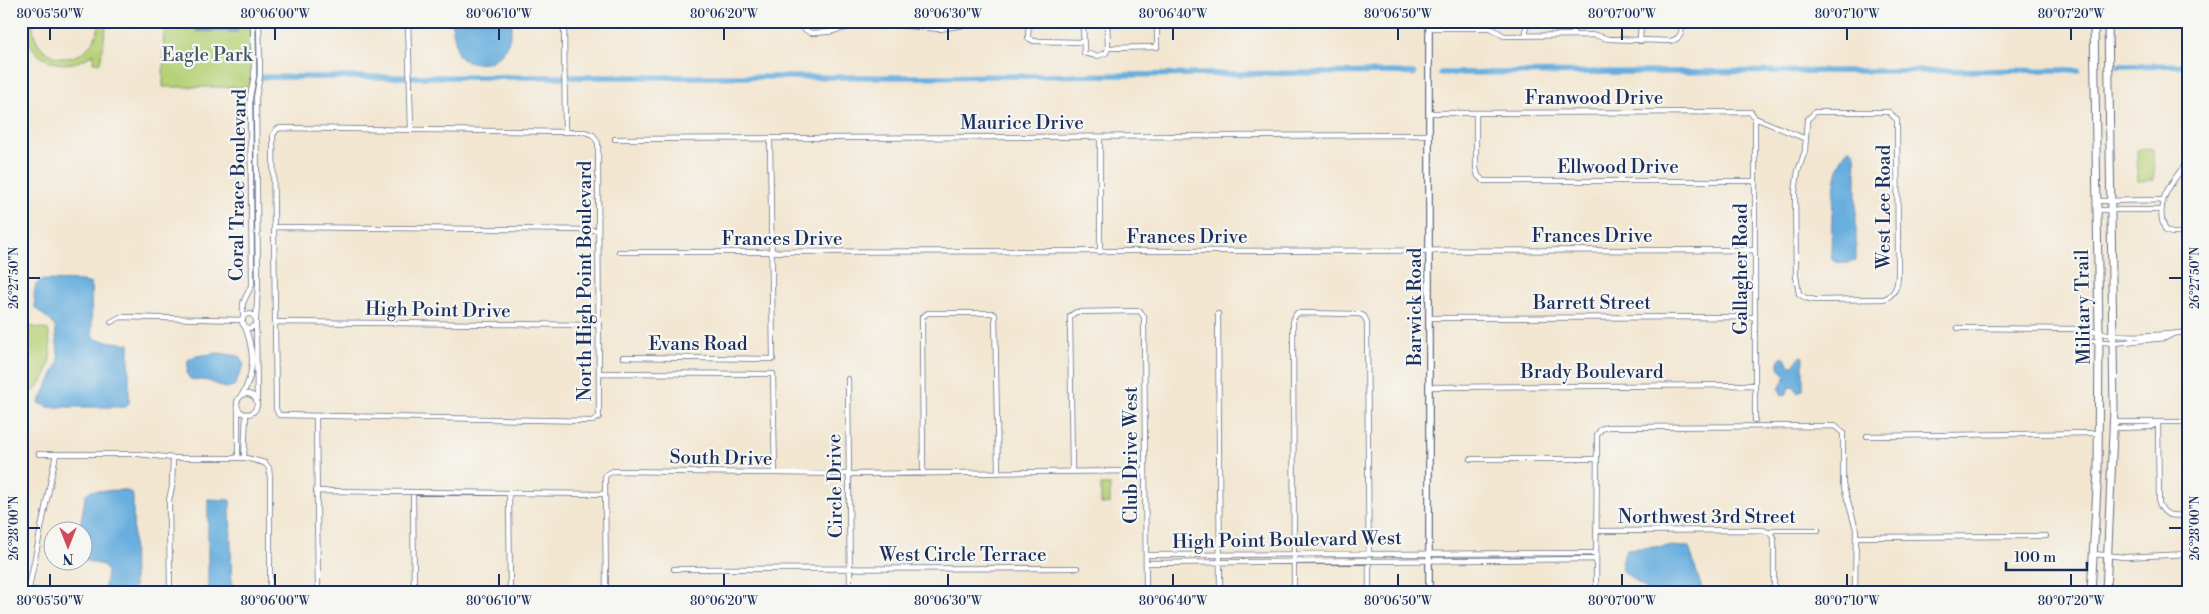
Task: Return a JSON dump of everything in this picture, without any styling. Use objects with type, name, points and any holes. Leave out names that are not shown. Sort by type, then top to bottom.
[{"type":"main road","name":"Military Trail","points":[[2091,593],[2099,433],[2096,341],[2100,333],[2094,21]]},
{"type":"main road","name":"Military Trail","points":[[2106,593],[2114,425],[2108,21]]},
{"type":"street","name":"Coral Trace Boulevard","points":[[238,458],[237,402],[250,381],[252,374],[251,346],[243,321],[243,303],[252,284],[250,97],[254,76],[253,21]]},
{"type":"street","name":"Coral Trace Boulevard","points":[[257,404],[256,98],[260,75],[259,21]]},
{"type":"street","points":[[800,21],[802,28],[807,32],[828,32],[869,24],[940,29],[988,21]]},
{"type":"street","points":[[916,28],[917,21]]},
{"type":"street","points":[[1029,21],[1028,38],[1034,41],[1083,42]]},
{"type":"street","points":[[1083,21],[1084,54],[1097,56],[1106,53],[1108,48],[1108,22],[1157,22],[1157,47],[1108,48]]},
{"type":"street","name":"Barwick Road","points":[[1429,21],[1429,593]]},
{"type":"street","points":[[1479,21],[1479,28]]},
{"type":"street","points":[[1526,21],[1526,35]]},
{"type":"street","points":[[1573,21],[1573,35]]},
{"type":"street","points":[[1640,40],[1641,21]]},
{"type":"street","points":[[1429,28],[1495,29],[1504,36],[1595,35],[1608,39],[1671,41],[1677,40],[1682,32],[1682,21]]},
{"type":"street","points":[[275,22],[408,22],[411,129],[565,132],[564,22],[755,22]]},
{"type":"street","name":"Franwood Drive","points":[[1429,113],[1751,112],[1755,118]]},
{"type":"street","name":"West Lee Road","points":[[1815,112],[1889,112],[1897,120],[1897,285],[1893,294],[1884,299],[1815,300],[1802,295],[1798,288],[1796,276],[1795,192],[1806,139],[1807,120],[1815,112]]},
{"type":"street","name":"Ellwood Drive","points":[[1476,113],[1476,168],[1481,179],[1489,182],[1755,181]]},
{"type":"street","points":[[1755,118],[1806,139]]},
{"type":"street","name":"Gallagher Road","points":[[1755,118],[1755,420]]},
{"type":"street","name":"North High Point Boulevard","points":[[411,129],[281,128],[277,129],[273,135],[277,412],[283,416],[592,421],[599,418],[598,143],[596,138],[590,133],[565,132]]},
{"type":"street","name":"Maurice Drive","points":[[615,139],[1429,135]]},
{"type":"street","points":[[1100,137],[1100,252]]},
{"type":"street","points":[[770,139],[772,253]]},
{"type":"street","points":[[2188,161],[2162,200],[2161,210],[2162,223],[2166,231],[2188,233]]},
{"type":"street","points":[[2097,201],[2162,200]]},
{"type":"street","points":[[2097,210],[2161,210]]},
{"type":"street","points":[[275,227],[598,230]]},
{"type":"street","name":"Frances Drive","points":[[619,252],[1755,250]]},
{"type":"street","name":"Evans Road","points":[[623,358],[773,358],[772,253]]},
{"type":"street","name":"Club Drive West","points":[[1072,472],[1070,316],[1076,312],[1140,311],[1144,317],[1146,593]]},
{"type":"street","points":[[923,474],[922,317],[928,313],[992,313],[995,315],[998,473]]},
{"type":"street","points":[[1294,593],[1293,319],[1297,313],[1359,314],[1364,316],[1367,322],[1369,593]]},
{"type":"street","points":[[110,322],[120,317],[243,321],[251,314],[256,320],[250,328],[243,321]]},
{"type":"street","points":[[1218,314],[1220,593]]},
{"type":"street","name":"Barrett Street","points":[[1429,318],[1755,317]]},
{"type":"street","name":"High Point Drive","points":[[276,322],[600,326]]},
{"type":"street","points":[[1958,328],[2084,329],[2114,335],[2188,332]]},
{"type":"street","points":[[2096,341],[2114,343],[2165,338],[2172,334]]},
{"type":"street","points":[[599,372],[773,374],[775,473]]},
{"type":"street","name":"Circle Drive","points":[[848,379],[850,593]]},
{"type":"street","name":"Brady Boulevard","points":[[1429,387],[1755,385]]},
{"type":"street","points":[[238,410],[246,414],[254,411],[257,404],[253,396],[248,394],[242,395]]},
{"type":"street","points":[[244,458],[246,414]]},
{"type":"street","points":[[316,417],[318,593]]},
{"type":"street","points":[[2114,425],[2188,422]]},
{"type":"street","points":[[2158,423],[2159,503],[2163,511],[2169,515],[2188,516]]},
{"type":"street","points":[[1596,593],[1596,458],[1597,435],[1601,429],[1608,427],[1835,426],[1841,430],[1844,437],[1843,484],[1855,525],[1855,593]]},
{"type":"street","points":[[1867,436],[2099,433]]},
{"type":"street","points":[[40,454],[139,454],[173,458],[244,458],[265,463],[270,479],[270,593]]},
{"type":"street","points":[[50,593],[28,591],[56,454]]},
{"type":"street","points":[[170,593],[169,500],[172,486],[173,458]]},
{"type":"street","points":[[1471,458],[1596,458]]},
{"type":"street","name":"South Drive","points":[[605,494],[606,474],[613,471],[923,474],[1145,471]]},
{"type":"street","points":[[316,491],[605,494],[606,593]]},
{"type":"street","points":[[413,492],[414,593]]},
{"type":"street","points":[[510,493],[510,593]]},
{"type":"street","name":"Northwest 3rd Street","points":[[1596,531],[1763,530],[1770,533],[1774,530],[1818,530]]},
{"type":"street","points":[[1770,533],[1774,539],[1774,593]]},
{"type":"street","points":[[1856,538],[2046,536]]},
{"type":"street","points":[[1429,553],[1596,553]]},
{"type":"street","name":"High Point Boulevard West","points":[[1146,556],[1429,553]]},
{"type":"street","points":[[2093,554],[2126,557],[2188,554]]},
{"type":"street","points":[[1429,560],[1596,559]]},
{"type":"street","name":"High Point Boulevard West","points":[[1146,562],[1429,560]]},
{"type":"street","name":"West Circle Terrace","points":[[674,569],[1077,568]]},
{"type":"green space","points":[[26,21],[33,21],[35,36],[41,47],[51,54],[62,58],[74,57],[85,50],[94,39],[100,21],[107,21],[100,63],[93,62],[94,53],[83,60],[71,63],[59,64],[48,61],[31,46],[27,35]]},
{"type":"green space","name":"Eagle Park","points":[[164,21],[251,21],[252,78],[249,87],[163,87]]},
{"type":"green space","points":[[2153,149],[2154,180],[2138,181],[2137,150]]},
{"type":"green space","points":[[21,324],[48,330],[50,353],[47,371],[43,379],[38,387],[21,402]]},
{"type":"green space","points":[[1101,485],[1110,485],[1110,504],[1101,504]]},
{"type":"water","points":[[200,21],[237,21],[237,32],[196,31]]},
{"type":"water","points":[[451,21],[512,21],[512,29],[506,46],[496,58],[489,62],[470,62],[458,55]]},
{"type":"water","points":[[1850,148],[1855,154],[1856,260],[1842,263],[1833,261],[1831,255],[1833,197],[1835,181],[1843,155]]},
{"type":"water","points":[[41,280],[82,281],[91,284],[92,335],[98,340],[129,344],[129,402],[126,407],[49,407],[39,403],[59,362],[55,327],[51,321],[35,308],[35,289]]},
{"type":"water","points":[[219,353],[239,356],[244,365],[234,386],[225,388],[209,381],[190,379],[187,374],[188,360],[196,356]]},
{"type":"water","points":[[1801,356],[1803,357],[1803,390],[1798,393],[1795,387],[1791,386],[1786,394],[1782,395],[1779,389],[1786,376],[1778,367],[1778,361],[1781,358],[1785,358],[1790,365],[1793,365]]},
{"type":"water","points":[[124,490],[132,493],[134,593],[104,593],[107,571],[103,565],[92,562],[92,522],[81,522],[86,494],[90,491]]},
{"type":"water","points":[[208,499],[230,500],[232,593],[208,593]]},
{"type":"water","points":[[1667,546],[1689,547],[1703,593],[1651,593],[1621,570],[1624,554],[1627,549]]},
{"type":"waterway","points":[[2119,66],[2188,65]]},
{"type":"waterway","points":[[1441,73],[2078,70]]},
{"type":"waterway","points":[[262,77],[924,77],[1397,72],[1414,74]]}]
